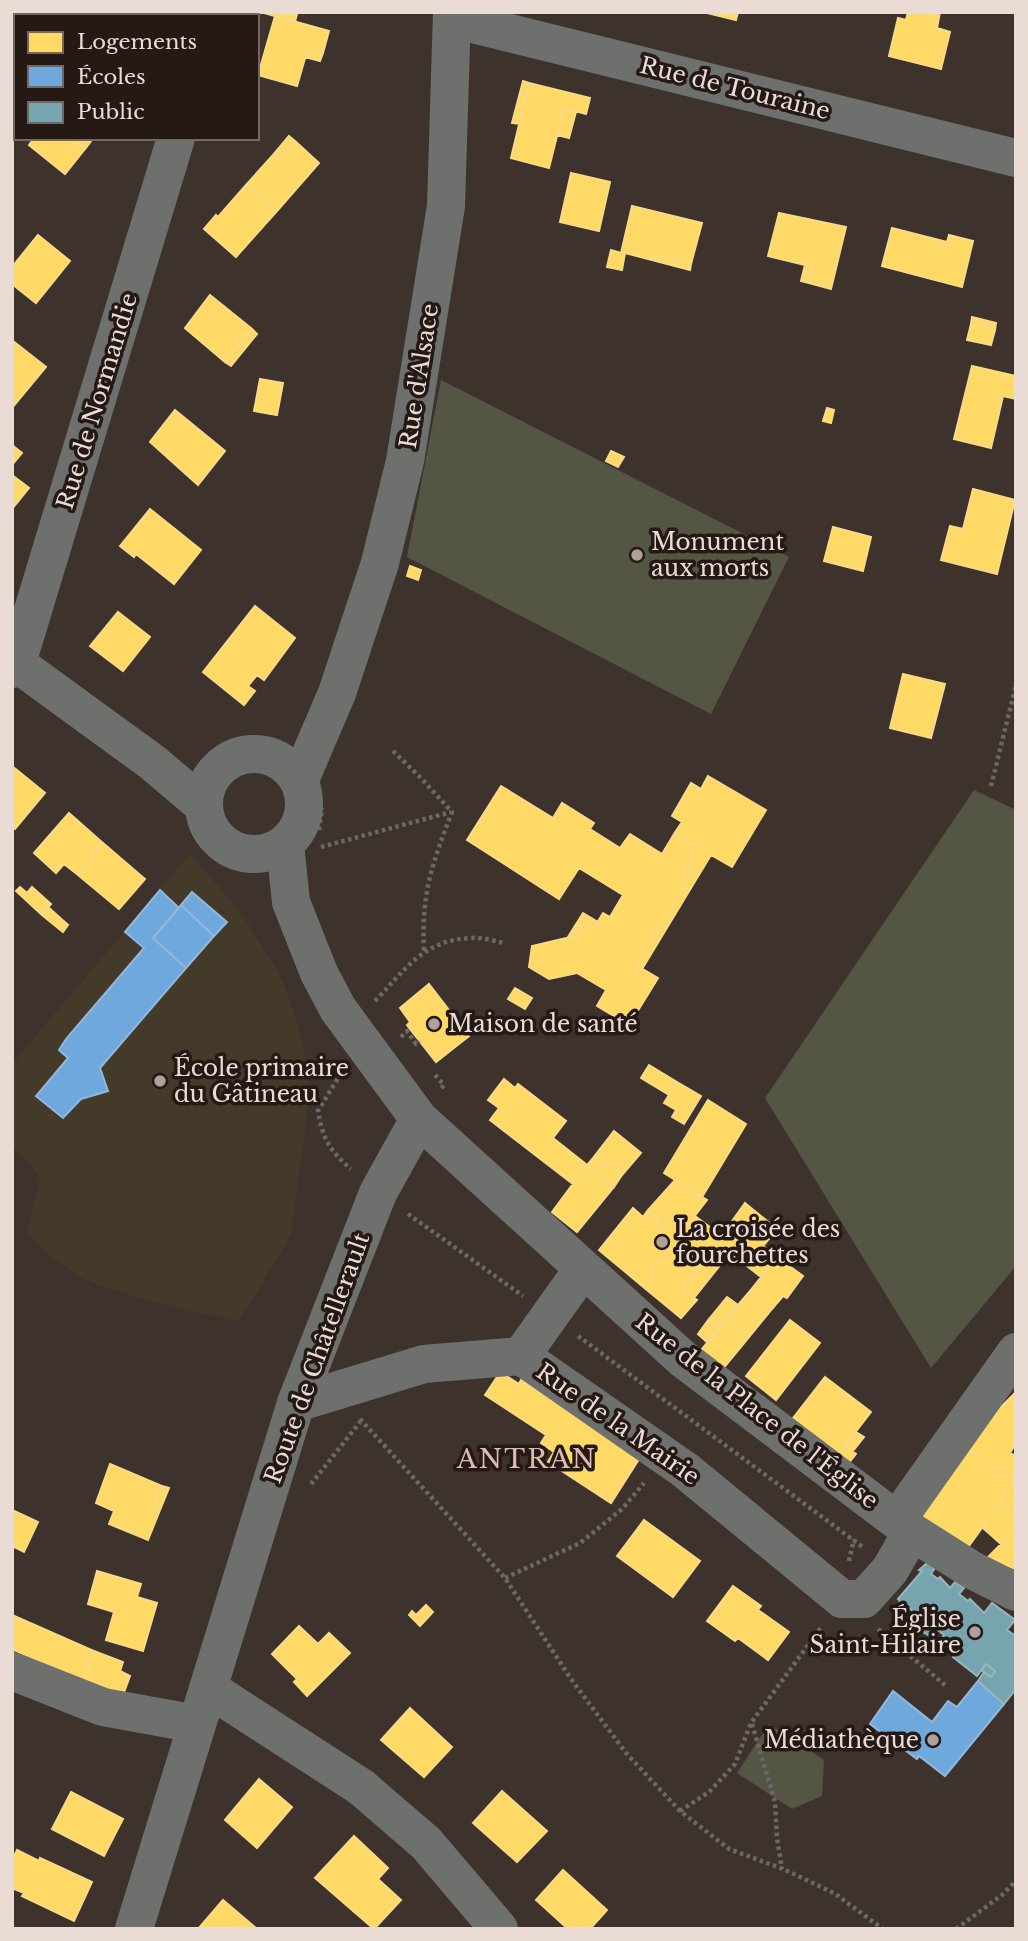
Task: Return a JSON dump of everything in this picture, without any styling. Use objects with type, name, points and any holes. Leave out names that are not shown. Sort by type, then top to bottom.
[{"type":"street","name":"Rue de Touraine","points":[[453,16],[1016,158]]},
{"type":"street","name":"Rue d'Alsace","points":[[310,791],[320,728],[337,693],[380,563],[405,461],[446,206],[453,16]]},
{"type":"street","name":"Rue de Normandie","points":[[14,664],[175,140]]},
{"type":"street","points":[[14,664],[152,762],[204,806]]},
{"type":"street","points":[[262,755],[320,728]]},
{"type":"street","points":[[246,755],[262,755],[277,760],[289,769],[310,791],[304,798],[303,815],[296,831],[285,844],[274,850],[248,854],[222,843],[213,833],[206,820],[205,793],[218,769],[231,760],[246,755]]},
{"type":"street","points":[[152,762],[218,769]]},
{"type":"street","points":[[285,844],[291,902],[319,973],[338,1009],[419,1119]]},
{"type":"street","points":[[248,854],[291,902]]},
{"type":"street","name":"Rue de la Place de l'Église","points":[[419,1119],[682,1359],[905,1526],[972,1570],[1016,1592]]},
{"type":"street","name":"Route de Châtellerault","points":[[134,1929],[296,1403],[378,1193],[419,1119]]},
{"type":"street","points":[[521,1356],[583,1269]]},
{"type":"street","points":[[853,1599],[890,1570],[905,1526],[1016,1352]]},
{"type":"street","name":"Rue de la Mairie","points":[[296,1403],[424,1364],[521,1356],[685,1470],[853,1599]]},
{"type":"street","points":[[12,1671],[103,1707],[202,1706],[361,1787],[426,1843],[499,1929]]},
{"type":"path","points":[[991,786],[1016,685]]},
{"type":"path","points":[[393,751],[452,812]]},
{"type":"path","points":[[310,791],[316,849],[452,812]]},
{"type":"path","points":[[424,951],[422,916],[431,866],[452,812]]},
{"type":"path","points":[[337,1390],[372,1434],[505,1578],[571,1679],[626,1754],[680,1811],[729,1849],[834,1893],[883,1929]]},
{"type":"path","points":[[505,1578],[580,1543],[622,1509],[666,1457]]},
{"type":"path","points":[[680,1811],[709,1792],[734,1764],[751,1723],[853,1599]]},
{"type":"path","points":[[751,1723],[775,1802],[777,1838],[783,1870]]},
{"type":"path","points":[[956,1929],[1002,1895],[1016,1881]]},
{"type":"shaded area","name":"École primaire du Gâtineau","points":[[190,854],[239,910],[274,964],[298,1025],[308,1072],[308,1108],[291,1235],[239,1322],[146,1300],[101,1286],[81,1277],[49,1256],[27,1233],[40,1181],[30,1163],[12,1146],[12,1064]]},
{"type":"green space","points":[[441,380],[789,557],[711,714],[407,557]]},
{"type":"green space","points":[[974,790],[1016,810],[1016,1266],[931,1368],[765,1098]]},
{"type":"green space","points":[[769,1724],[824,1760],[822,1796],[792,1809],[737,1773]]},
{"type":"building: Logements","points":[[261,12],[289,12],[297,14],[295,22]]},
{"type":"building: Logements","points":[[703,12],[738,12],[736,20]]},
{"type":"building: Logements","points":[[908,12],[940,12],[937,28],[950,32],[941,69],[889,56],[898,18],[906,20]]},
{"type":"building: Logements","points":[[275,16],[329,31],[323,53],[308,48],[297,86],[259,75]]},
{"type":"building: Logements","points":[[308,48],[323,53],[320,61],[305,57]]},
{"type":"building: Logements","points":[[523,81],[529,83],[519,124],[512,123]]},
{"type":"building: Logements","points":[[529,83],[590,98],[586,114],[564,108],[549,168],[511,158]]},
{"type":"building: Logements","points":[[564,108],[576,112],[569,138],[557,135]]},
{"type":"building: Logements","points":[[289,136],[295,141],[278,160],[273,155]]},
{"type":"building: Logements","points":[[33,140],[74,140],[85,149],[65,174],[29,145]]},
{"type":"building: Logements","points":[[74,140],[90,140],[85,149]]},
{"type":"building: Logements","points":[[295,141],[319,163],[277,211],[246,185],[273,155],[278,160]]},
{"type":"building: Logements","points":[[571,173],[610,182],[599,231],[560,222]]},
{"type":"building: Logements","points":[[246,185],[277,211],[236,257],[204,229]]},
{"type":"building: Logements","points":[[632,206],[702,223],[691,264],[654,254],[652,260],[625,253],[622,270],[607,267],[611,250],[621,253]]},
{"type":"building: Logements","points":[[779,213],[846,227],[831,289],[809,283],[813,267],[768,256]]},
{"type":"building: Logements","points":[[892,228],[947,242],[949,235],[973,241],[962,287],[882,266]]},
{"type":"building: Logements","points":[[38,235],[70,261],[36,303],[12,284],[12,267]]},
{"type":"building: Logements","points":[[654,254],[691,264],[690,270],[652,260]]},
{"type":"building: Logements","points":[[805,265],[813,267],[809,283],[801,281]]},
{"type":"building: Logements","points":[[210,295],[252,329],[225,362],[185,328]]},
{"type":"building: Logements","points":[[972,317],[996,323],[995,330],[971,324]]},
{"type":"building: Logements","points":[[971,324],[995,330],[991,345],[967,340]]},
{"type":"building: Logements","points":[[252,329],[257,334],[231,366],[225,362]]},
{"type":"building: Logements","points":[[12,342],[46,367],[12,408]]},
{"type":"building: Logements","points":[[972,366],[1016,376],[1016,399],[1003,396],[991,448],[954,439]]},
{"type":"building: Logements","points":[[260,379],[283,383],[277,415],[254,411]]},
{"type":"building: Logements","points":[[827,408],[834,410],[831,423],[823,421]]},
{"type":"building: Logements","points":[[175,410],[225,451],[198,485],[150,442]]},
{"type":"building: Logements","points":[[12,445],[22,453],[12,465]]},
{"type":"building: Logements","points":[[611,451],[624,457],[618,467],[606,461]]},
{"type":"building: Logements","points":[[12,475],[29,488],[12,509]]},
{"type":"building: Logements","points":[[973,489],[1015,500],[997,574],[941,560],[950,526],[963,529]]},
{"type":"building: Logements","points":[[150,509],[201,550],[174,584],[136,554],[134,557],[120,546]]},
{"type":"building: Logements","points":[[833,527],[871,537],[863,571],[824,561]]},
{"type":"building: Logements","points":[[410,566],[421,570],[418,580],[407,576]]},
{"type":"building: Logements","points":[[255,606],[295,638],[264,680],[257,675],[248,686],[255,691],[244,705],[203,672]]},
{"type":"building: Logements","points":[[118,612],[150,637],[123,671],[90,646]]},
{"type":"building: Logements","points":[[903,674],[945,684],[931,738],[890,728]]},
{"type":"building: Logements","points":[[12,766],[45,793],[15,829],[12,827]]},
{"type":"building: Logements","points":[[708,776],[766,810],[732,867],[711,855],[642,969],[636,965],[692,871],[684,867],[696,846],[674,834],[682,822],[672,816],[691,783],[701,789]]},
{"type":"building: Logements","points":[[501,786],[553,818],[562,803],[594,823],[590,829],[620,848],[630,834],[662,854],[674,834],[696,846],[684,867],[692,871],[636,965],[658,978],[629,1025],[597,1006],[606,990],[577,973],[549,979],[529,967],[532,946],[575,936],[584,922],[594,928],[603,913],[610,917],[623,895],[579,868],[559,899],[467,840]]},
{"type":"building: Logements","points":[[69,813],[103,843],[77,874],[64,864],[56,873],[34,853]]},
{"type":"building: Logements","points":[[103,843],[145,879],[119,909],[77,874]]},
{"type":"building: Logements","points":[[20,887],[27,893],[32,887],[51,904],[42,915],[16,891]]},
{"type":"building: Logements","points":[[48,907],[68,925],[63,932],[42,915]]},
{"type":"building: Logements","points":[[583,913],[598,922],[594,928],[584,922],[575,936],[568,937]]},
{"type":"building: Logements","name":"Maison de santé","points":[[429,984],[469,1036],[436,1062],[407,1025],[410,1022],[400,1008]]},
{"type":"building: Logements","points":[[515,988],[532,998],[525,1009],[508,999]]},
{"type":"building: Logements","points":[[649,1065],[677,1082],[669,1095],[641,1078]]},
{"type":"building: Logements","points":[[504,1079],[515,1088],[518,1084],[566,1121],[553,1138],[587,1165],[573,1184],[490,1120],[499,1108],[488,1100]]},
{"type":"building: Logements","points":[[677,1082],[701,1096],[684,1124],[672,1117],[676,1110],[664,1103]]},
{"type":"building: Logements","points":[[708,1100],[746,1124],[702,1197],[664,1173]]},
{"type":"building: Logements","points":[[614,1131],[641,1153],[622,1175],[617,1171],[619,1167],[609,1160],[604,1166],[593,1158]]},
{"type":"building: Logements","points":[[593,1158],[604,1166],[609,1160],[619,1167],[617,1171],[622,1175],[614,1187],[587,1165]]},
{"type":"building: Logements","points":[[587,1165],[614,1187],[577,1232],[552,1212]]},
{"type":"building: Logements","points":[[675,1180],[707,1200],[686,1227],[670,1215],[660,1229],[655,1225],[660,1219],[648,1210]]},
{"type":"building: Logements","points":[[745,1203],[777,1229],[747,1266],[730,1253],[717,1269],[705,1259]]},
{"type":"building: Logements","name":"La croisée des fourchettes","points":[[633,1208],[643,1217],[648,1210],[660,1219],[655,1225],[660,1229],[670,1215],[686,1227],[695,1216],[722,1236],[698,1269],[672,1248],[641,1285],[599,1250]]},
{"type":"building: Logements","points":[[763,1246],[777,1257],[761,1277],[747,1266]]},
{"type":"building: Logements","points":[[672,1248],[698,1269],[683,1290],[697,1300],[681,1318],[641,1285]]},
{"type":"building: Logements","points":[[777,1257],[803,1276],[787,1298],[783,1296],[772,1309],[750,1291]]},
{"type":"building: Logements","points":[[705,1259],[717,1269],[694,1298],[683,1290]]},
{"type":"building: Logements","points":[[750,1291],[772,1309],[749,1337],[727,1318]]},
{"type":"building: Logements","points":[[727,1297],[738,1305],[720,1328],[709,1319]]},
{"type":"building: Logements","points":[[727,1318],[749,1337],[722,1370],[702,1349]]},
{"type":"building: Logements","points":[[709,1319],[720,1328],[708,1343],[698,1334]]},
{"type":"building: Logements","points":[[790,1320],[820,1343],[776,1400],[746,1376]]},
{"type":"building: Logements","points":[[497,1377],[508,1377],[519,1384],[521,1380],[641,1456],[611,1503],[548,1462],[554,1452],[541,1443],[546,1435],[485,1395]]},
{"type":"building: Logements","points":[[825,1377],[871,1412],[837,1456],[790,1422]]},
{"type":"building: Logements","points":[[1016,1392],[1016,1443],[1010,1453],[1016,1456],[1016,1483],[968,1449],[985,1423]]},
{"type":"building: Logements","points":[[856,1432],[864,1437],[853,1451],[846,1446]]},
{"type":"building: Logements","points":[[846,1446],[856,1454],[848,1464],[837,1456]]},
{"type":"building: Logements","points":[[968,1449],[1015,1482],[966,1550],[922,1517]]},
{"type":"building: Logements","points":[[110,1464],[162,1486],[154,1507],[160,1510],[148,1540],[109,1524],[114,1511],[96,1503]]},
{"type":"building: Logements","points":[[1016,1483],[1016,1515],[1000,1503]]},
{"type":"building: Logements","points":[[162,1486],[169,1488],[160,1510],[154,1507]]},
{"type":"building: Logements","points":[[1000,1503],[1016,1515],[1016,1529],[1001,1544],[982,1527]]},
{"type":"building: Logements","points":[[12,1510],[38,1522],[24,1552],[12,1546]]},
{"type":"building: Logements","points":[[644,1520],[700,1561],[673,1597],[617,1556]]},
{"type":"building: Logements","points":[[1016,1529],[1016,1569],[986,1559]]},
{"type":"building: Logements","points":[[97,1571],[141,1584],[137,1597],[157,1603],[143,1651],[106,1640],[114,1612],[88,1604]]},
{"type":"building: Logements","points":[[733,1586],[761,1606],[758,1610],[789,1632],[768,1660],[738,1638],[735,1641],[707,1621]]},
{"type":"building: Logements","points":[[426,1605],[433,1612],[420,1626],[409,1615],[412,1611],[416,1615]]},
{"type":"building: Logements","points":[[12,1615],[94,1651],[84,1681],[12,1649]]},
{"type":"building: Logements","points":[[299,1626],[318,1644],[329,1633],[350,1653],[307,1696],[294,1682],[297,1679],[272,1654]]},
{"type":"building: Logements","points":[[94,1651],[123,1662],[120,1671],[130,1676],[123,1695],[84,1681]]},
{"type":"building: Logements","points":[[410,1708],[452,1747],[424,1777],[381,1740]]},
{"type":"building: Logements","points":[[259,1779],[292,1807],[257,1848],[225,1820]]},
{"type":"building: Logements","points":[[502,1791],[547,1831],[517,1862],[473,1823]]},
{"type":"building: Logements","points":[[71,1792],[123,1819],[104,1856],[52,1829]]},
{"type":"building: Logements","points":[[354,1836],[388,1868],[378,1879],[401,1900],[374,1929],[315,1878]]},
{"type":"building: Logements","points":[[17,1850],[92,1882],[74,1921],[22,1896],[24,1893],[12,1888],[12,1860]]},
{"type":"building: Logements","points":[[563,1870],[607,1910],[590,1929],[568,1929],[536,1900]]},
{"type":"building: Logements","points":[[223,1900],[256,1928],[198,1929]]},
{"type":"building: Écoles","points":[[160,890],[179,908],[153,938],[186,968],[100,1068],[108,1091],[81,1099],[63,1118],[36,1096],[68,1058],[59,1050],[66,1039],[144,948],[125,932]]},
{"type":"building: Écoles","points":[[192,892],[227,922],[214,936],[181,905]]},
{"type":"building: Écoles","points":[[181,905],[214,936],[186,968],[153,938]]},
{"type":"building: Écoles","name":"Médiathèque","points":[[978,1681],[1004,1704],[945,1776],[870,1724],[893,1691],[932,1722],[948,1701],[957,1707]]},
{"type":"building: Public","name":"Église Saint-Hilaire","points":[[928,1562],[935,1568],[931,1574],[938,1579],[940,1577],[950,1588],[955,1582],[964,1588],[959,1594],[968,1601],[970,1599],[984,1613],[992,1603],[1015,1620],[1007,1630],[1014,1635],[1016,1633],[1016,1689],[1004,1704],[978,1681],[984,1672],[991,1677],[995,1671],[986,1664],[977,1676],[953,1657],[957,1646],[949,1640],[944,1647],[939,1642],[944,1635],[934,1627],[928,1635],[921,1631],[927,1623],[913,1615],[915,1613],[904,1604],[902,1607],[898,1604],[898,1599]]},
{"type":"building: Public","points":[[986,1664],[995,1671],[991,1677],[981,1670]]},
{"type":"place","name":"Monument aux morts","points":[[637,555]]},
{"type":"place","name":"Maison de santé","points":[[434,1024]]},
{"type":"place","name":"École primaire du Gâtineau","points":[[160,1081]]},
{"type":"place","name":"La croisée des fourchettes","points":[[662,1242]]},
{"type":"place","name":"Église Saint-Hilaire","points":[[975,1632]]},
{"type":"place","name":"Médiathèque","points":[[933,1740]]},
{"type":"district","name":"ANTRAN","points":[[527,1459]]}]
